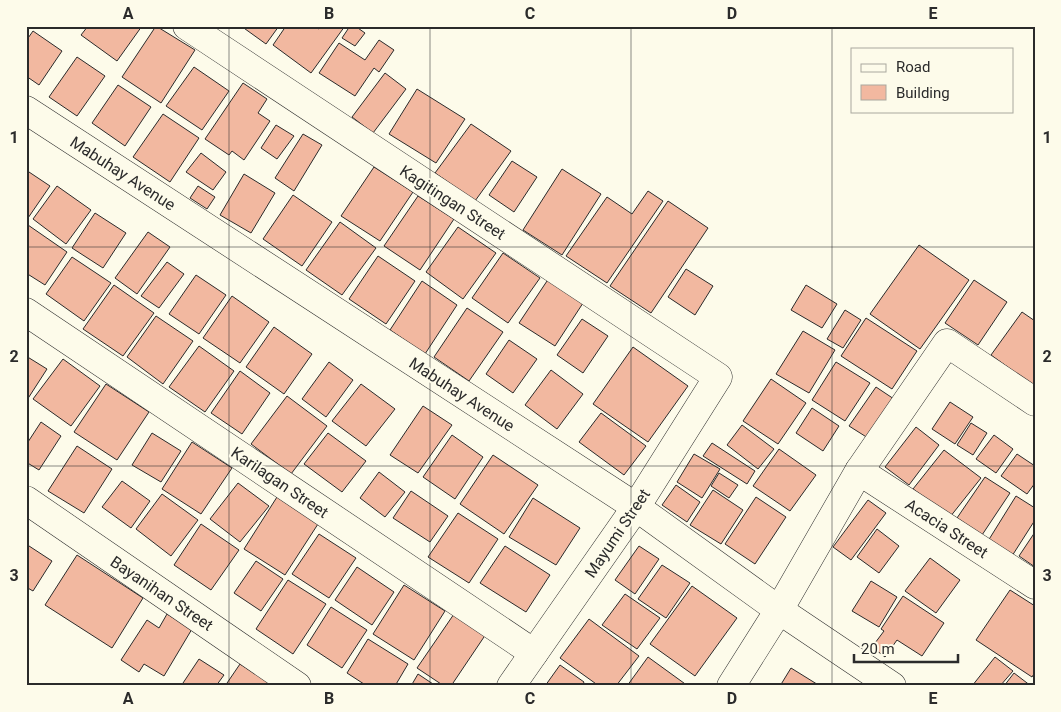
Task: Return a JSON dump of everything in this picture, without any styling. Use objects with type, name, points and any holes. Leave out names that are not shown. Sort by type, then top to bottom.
[{"type":"street","name":"Kagitingan Street","points":[[187,26],[718,378]]},
{"type":"street","name":"Mabuhay Avenue","points":[[26,110],[636,508],[779,610],[892,686]]},
{"type":"street","name":"Karilagan Street","points":[[26,312],[534,653]]},
{"type":"street","points":[[731,686],[779,610],[859,471],[947,343],[1035,402]]},
{"type":"street","name":"Mayumi Street","points":[[511,686],[636,508],[718,378]]},
{"type":"street","name":"Acacia Street","points":[[859,471],[1035,585]]},
{"type":"street","name":"Bayanihan Street","points":[[26,500],[298,686]]},
{"type":"building","points":[[88,26],[142,26],[117,61],[81,35]]},
{"type":"building","points":[[156,26],[195,50],[161,103],[122,77]]},
{"type":"building","points":[[241,26],[279,26],[266,44]]},
{"type":"building","points":[[286,26],[314,26],[319,29],[321,26],[345,26],[311,73],[273,45]]},
{"type":"building","points":[[350,26],[355,26],[365,33],[355,46],[342,38]]},
{"type":"building","points":[[33,31],[62,51],[39,85],[26,76],[26,41]]},
{"type":"building","points":[[379,40],[394,50],[379,72],[374,68],[355,96],[319,73],[339,43],[365,60]]},
{"type":"building","points":[[77,57],[105,76],[77,116],[49,97]]},
{"type":"building","points":[[194,67],[229,91],[202,130],[166,106]]},
{"type":"building","points":[[385,73],[406,89],[373,133],[352,117]]},
{"type":"building","points":[[243,83],[267,99],[258,113],[270,121],[244,160],[232,151],[229,155],[205,139]]},
{"type":"building","points":[[118,85],[151,107],[125,146],[92,123]]},
{"type":"building","points":[[417,89],[465,119],[436,163],[389,134]]},
{"type":"building","points":[[163,114],[199,138],[170,182],[133,157]]},
{"type":"building","points":[[471,124],[511,151],[475,201],[435,173]]},
{"type":"building","points":[[276,125],[294,136],[277,159],[261,148]]},
{"type":"building","points":[[303,134],[322,145],[294,191],[275,178]]},
{"type":"building","points":[[201,153],[226,172],[213,190],[186,172]]},
{"type":"building","points":[[512,161],[537,177],[514,212],[489,195]]},
{"type":"building","points":[[374,167],[413,192],[380,241],[341,216]]},
{"type":"building","points":[[562,169],[601,194],[562,255],[523,230]]},
{"type":"building","points":[[26,170],[50,186],[28,218],[26,217]]},
{"type":"building","points":[[244,174],[275,193],[251,233],[220,215]]},
{"type":"building","points":[[57,186],[91,210],[66,244],[33,219]]},
{"type":"building","points":[[198,186],[215,197],[207,209],[190,198]]},
{"type":"building","points":[[648,191],[663,201],[607,283],[566,256],[607,197],[632,214]]},
{"type":"building","points":[[293,195],[332,222],[302,266],[263,239]]},
{"type":"building","points":[[418,196],[454,219],[420,270],[384,246]]},
{"type":"building","points":[[668,201],[708,228],[651,313],[610,286]]},
{"type":"building","points":[[95,213],[126,233],[103,268],[72,248]]},
{"type":"building","points":[[340,222],[376,248],[342,295],[306,270]]},
{"type":"building","points":[[28,225],[67,252],[45,285],[26,273],[26,228]]},
{"type":"building","points":[[458,227],[496,253],[463,299],[426,272]]},
{"type":"building","points":[[148,232],[170,247],[137,294],[115,278]]},
{"type":"building","points":[[919,245],[969,280],[920,349],[870,314]]},
{"type":"building","points":[[503,253],[540,278],[508,323],[472,298]]},
{"type":"building","points":[[378,256],[415,281],[386,324],[349,299]]},
{"type":"building","points":[[72,257],[111,283],[84,321],[46,294]]},
{"type":"building","points":[[167,262],[184,274],[159,308],[141,296]]},
{"type":"building","points":[[686,269],[713,286],[695,315],[668,297]]},
{"type":"building","points":[[196,275],[226,295],[199,334],[169,314]]},
{"type":"building","points":[[549,278],[585,300],[555,346],[519,323]]},
{"type":"building","points":[[974,280],[1007,302],[978,345],[945,323]]},
{"type":"building","points":[[422,281],[457,305],[425,354],[390,330]]},
{"type":"building","points":[[114,285],[154,313],[123,356],[83,329]]},
{"type":"building","points":[[806,285],[837,304],[822,328],[791,310]]},
{"type":"building","points":[[232,296],[269,322],[240,363],[203,338]]},
{"type":"building","points":[[467,308],[503,332],[469,381],[434,357]]},
{"type":"building","points":[[845,310],[861,320],[843,348],[827,339]]},
{"type":"building","points":[[1022,312],[1035,321],[1035,387],[991,355]]},
{"type":"building","points":[[156,316],[193,341],[163,384],[127,357]]},
{"type":"building","points":[[866,318],[917,351],[892,389],[841,356]]},
{"type":"building","points":[[582,319],[608,336],[583,373],[557,355]]},
{"type":"building","points":[[274,327],[312,354],[284,394],[246,367]]},
{"type":"building","points":[[803,331],[835,350],[809,393],[776,374]]},
{"type":"building","points":[[509,340],[537,359],[513,393],[486,374]]},
{"type":"building","points":[[199,346],[234,371],[205,412],[169,387]]},
{"type":"building","points":[[633,347],[688,386],[648,442],[593,404]]},
{"type":"building","points":[[26,356],[47,369],[27,400],[26,399]]},
{"type":"building","points":[[63,359],[100,386],[71,426],[33,399]]},
{"type":"building","points":[[329,362],[353,380],[326,417],[302,399]]},
{"type":"building","points":[[836,362],[870,383],[845,421],[812,400]]},
{"type":"building","points":[[551,370],[583,394],[557,429],[525,405]]},
{"type":"building","points":[[240,371],[270,393],[242,434],[211,413]]},
{"type":"building","points":[[771,379],[806,403],[778,444],[743,421]]},
{"type":"building","points":[[106,384],[149,412],[117,460],[74,432]]},
{"type":"building","points":[[361,384],[395,409],[366,446],[332,421]]},
{"type":"building","points":[[876,387],[894,399],[868,438],[849,426]]},
{"type":"building","points":[[287,396],[327,426],[291,474],[251,444]]},
{"type":"building","points":[[950,402],[973,417],[955,444],[932,429]]},
{"type":"building","points":[[423,406],[452,425],[418,473],[390,455]]},
{"type":"building","points":[[812,408],[839,426],[823,451],[796,433]]},
{"type":"building","points":[[601,413],[646,446],[624,475],[579,442]]},
{"type":"building","points":[[41,422],[61,436],[39,470],[26,462],[26,445]]},
{"type":"building","points":[[971,423],[987,433],[973,455],[957,445]]},
{"type":"building","points":[[742,425],[774,449],[758,469],[727,445]]},
{"type":"building","points":[[916,427],[939,445],[909,485],[885,467]]},
{"type":"building","points":[[152,433],[181,451],[161,482],[132,465]]},
{"type":"building","points":[[328,433],[366,461],[342,492],[304,464]]},
{"type":"building","points":[[452,435],[483,457],[455,499],[423,477]]},
{"type":"building","points":[[994,435],[1013,449],[996,473],[976,459]]},
{"type":"building","points":[[192,442],[232,468],[201,514],[162,489]]},
{"type":"building","points":[[712,443],[755,471],[747,484],[703,456]]},
{"type":"building","points":[[77,446],[112,469],[84,513],[48,491]]},
{"type":"building","points":[[779,449],[816,475],[790,511],[753,486]]},
{"type":"building","points":[[944,450],[981,478],[950,517],[913,489]]},
{"type":"building","points":[[694,454],[720,469],[702,498],[677,482]]},
{"type":"building","points":[[1017,454],[1035,466],[1035,483],[1027,494],[1001,476]]},
{"type":"building","points":[[493,455],[538,485],[504,534],[460,504]]},
{"type":"building","points":[[379,472],[405,492],[385,517],[360,498]]},
{"type":"building","points":[[719,473],[738,485],[729,498],[711,486]]},
{"type":"building","points":[[985,477],[1010,493],[982,535],[957,518]]},
{"type":"building","points":[[122,481],[150,501],[131,528],[102,507]]},
{"type":"building","points":[[238,483],[269,506],[240,542],[210,519]]},
{"type":"building","points":[[676,485],[700,502],[687,522],[662,505]]},
{"type":"building","points":[[713,490],[743,510],[721,544],[690,525]]},
{"type":"building","points":[[411,491],[448,516],[430,542],[393,518]]},
{"type":"building","points":[[162,494],[198,520],[171,556],[136,529]]},
{"type":"building","points":[[1016,496],[1035,508],[1035,520],[1012,556],[988,541]]},
{"type":"building","points":[[277,497],[318,524],[285,575],[244,549]]},
{"type":"building","points":[[756,497],[786,517],[755,564],[725,544]]},
{"type":"building","points":[[533,498],[580,528],[556,565],[509,537]]},
{"type":"building","points":[[868,500],[886,513],[851,560],[833,547]]},
{"type":"building","points":[[458,513],[498,539],[469,583],[428,557]]},
{"type":"building","points":[[201,524],[239,550],[211,590],[174,565]]},
{"type":"building","points":[[877,529],[899,546],[879,573],[857,557]]},
{"type":"building","points":[[1035,532],[1035,567],[1019,556]]},
{"type":"building","points":[[319,534],[356,558],[329,598],[292,574]]},
{"type":"building","points":[[26,544],[52,561],[33,591],[26,587]]},
{"type":"building","points":[[505,546],[550,575],[526,612],[480,583]]},
{"type":"building","points":[[639,546],[659,559],[635,594],[615,580]]},
{"type":"building","points":[[77,555],[143,598],[112,648],[45,605]]},
{"type":"building","points":[[930,558],[960,580],[936,613],[905,591]]},
{"type":"building","points":[[256,561],[283,579],[261,611],[234,593]]},
{"type":"building","points":[[662,565],[690,583],[666,618],[638,599]]},
{"type":"building","points":[[357,567],[394,592],[372,625],[335,600]]},
{"type":"building","points":[[288,580],[326,604],[293,654],[256,629]]},
{"type":"building","points":[[871,581],[897,597],[879,627],[852,611]]},
{"type":"building","points":[[404,585],[445,611],[414,660],[373,634]]},
{"type":"building","points":[[692,586],[737,618],[695,676],[650,644]]},
{"type":"building","points":[[1010,590],[1035,606],[1035,672],[1032,677],[976,640]]},
{"type":"building","points":[[625,594],[660,618],[637,649],[602,625]]},
{"type":"building","points":[[903,596],[944,623],[922,656],[897,640],[885,657],[872,647],[884,631],[881,629]]},
{"type":"building","points":[[331,607],[367,630],[342,668],[307,645]]},
{"type":"building","points":[[167,614],[192,629],[164,676],[144,664],[139,672],[121,660],[147,620],[159,628]]},
{"type":"building","points":[[454,614],[486,634],[451,686],[444,686],[417,668]]},
{"type":"building","points":[[589,619],[639,656],[616,686],[599,686],[560,658]]},
{"type":"building","points":[[368,639],[408,664],[395,686],[367,686],[347,673]]},
{"type":"building","points":[[648,657],[688,686],[627,686]]},
{"type":"building","points":[[995,657],[1013,671],[1000,686],[972,686]]},
{"type":"building","points":[[199,659],[224,675],[216,686],[181,686]]},
{"type":"building","points":[[240,664],[273,685],[225,686]]},
{"type":"building","points":[[560,665],[584,682],[582,686],[545,686]]},
{"type":"building","points":[[791,668],[820,686],[780,686]]},
{"type":"building","points":[[1014,673],[1031,686],[1004,686]]},
{"type":"building","points":[[418,674],[436,686],[411,686]]}]
